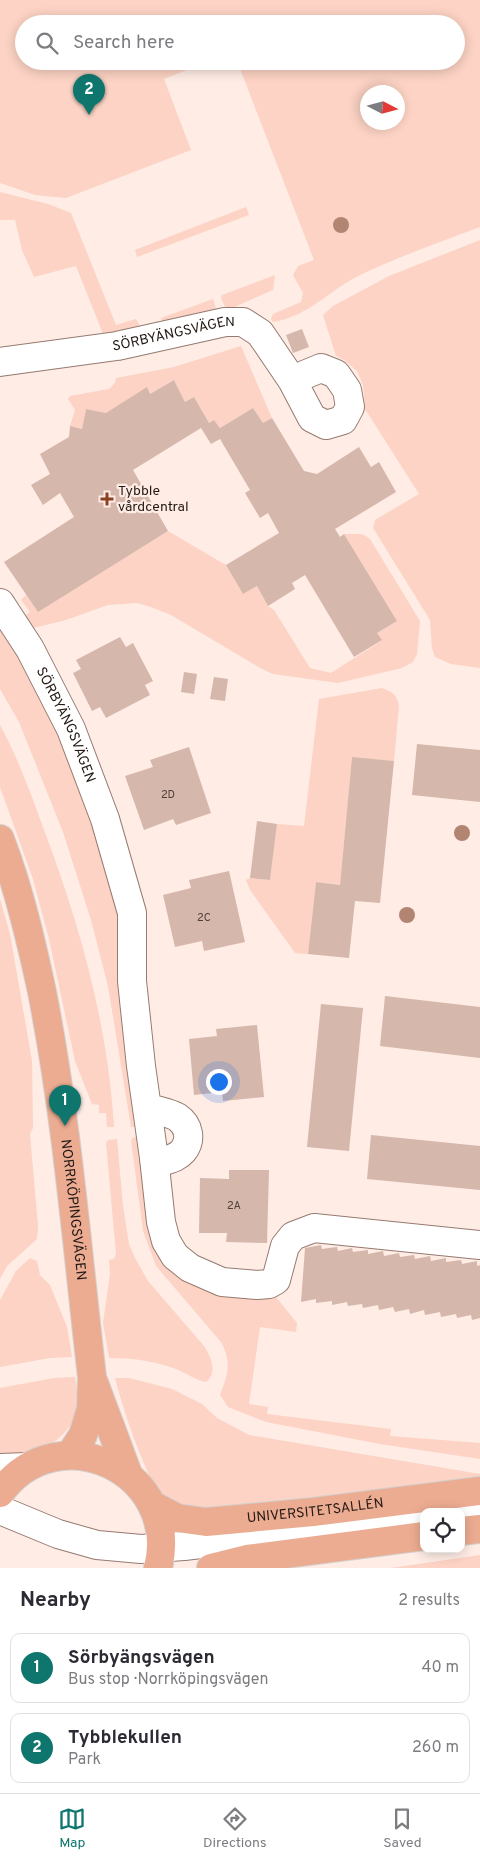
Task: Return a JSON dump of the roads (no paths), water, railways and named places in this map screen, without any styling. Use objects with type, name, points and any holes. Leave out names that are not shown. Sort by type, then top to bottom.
[{"type":"main road","name":"NORRKÖPINGSVÄGEN","points":[[0,839],[22,905],[33,948],[65,1126],[92,1377],[91,1409],[83,1435],[70,1455]]},
{"type":"main road","name":"NORRKÖPINGSVÄGEN","points":[[92,1377],[128,1474]]},
{"type":"main road","points":[[0,1492],[7,1482],[27,1467],[48,1458],[70,1455],[100,1459],[128,1474],[143,1489],[154,1506],[161,1530],[160,1558]]},
{"type":"main road","name":"UNIVERSITETSALLÉN","points":[[154,1506],[177,1518],[206,1522],[313,1512],[480,1491]]},
{"type":"main road","points":[[465,1531],[480,1529]]},
{"type":"main road","points":[[211,1568],[248,1559],[420,1537]]},
{"type":"street","name":"SÖRBYÄNGSVÄGEN","points":[[0,362],[117,346],[225,322],[243,322],[260,333],[292,380]]},
{"type":"street","name":"SÖRBYÄNGSVÄGEN","points":[[0,603],[30,649],[71,729],[105,819],[132,913],[132,981],[161,1222],[166,1241],[175,1256],[190,1268],[222,1282],[257,1286],[269,1284],[276,1280],[285,1246],[293,1236],[314,1228],[480,1245]]},
{"type":"street","points":[[147,1107],[161,1113],[170,1114],[187,1126],[188,1138],[184,1150],[174,1158],[161,1162],[154,1158]]},
{"type":"street","points":[[0,1468],[27,1467]]},
{"type":"street","points":[[0,1510],[58,1534],[97,1545],[141,1549],[160,1558],[420,1518]]},
{"type":"street","points":[[465,1512],[480,1510]]},
{"type":"place","name":"Tybblekullen","points":[[89,115]]},
{"type":"place","name":"Tybble vårdcentral","points":[[107,499]]},
{"type":"place","name":"Sörbyängsvägen","points":[[65,1126]]}]
